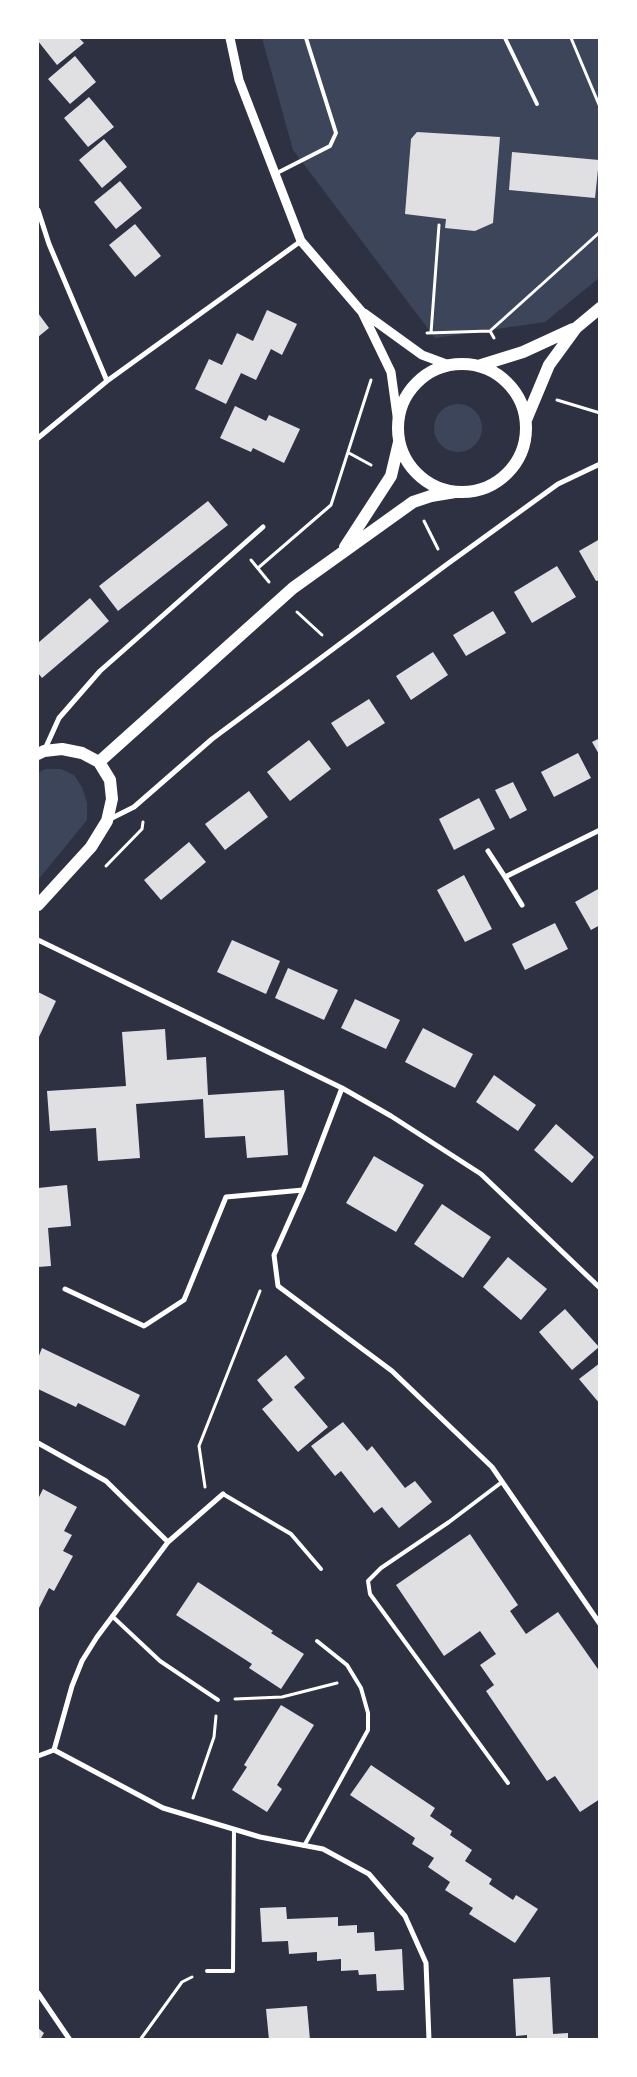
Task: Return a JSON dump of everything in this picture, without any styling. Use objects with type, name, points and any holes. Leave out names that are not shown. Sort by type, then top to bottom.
[{"type":"main road","points":[[526,420],[549,364],[576,328],[600,308]]},
{"type":"main road","points":[[341,553],[391,476],[399,442],[398,423],[403,403],[414,386],[430,372],[449,366],[478,366],[505,358],[576,328]]},
{"type":"main road","points":[[100,762],[282,598],[413,502],[431,496],[455,492],[475,492],[493,485],[509,473],[520,457],[526,439],[526,420],[521,401],[510,385],[496,373],[478,366]]},
{"type":"main road","points":[[399,442],[406,460],[419,476],[436,487],[455,492]]},
{"type":"main road","points":[[38,906],[91,847],[107,821],[112,799],[110,780],[100,762],[82,753],[62,749],[41,752]]},
{"type":"street","points":[[230,38],[239,80],[301,241],[362,312],[422,355],[449,366]]},
{"type":"street","points":[[38,210],[49,244],[106,381]]},
{"type":"street","points":[[38,438],[106,381],[301,241]]},
{"type":"street","points":[[362,312],[391,372],[398,423]]},
{"type":"street","points":[[107,821],[134,807],[212,739],[558,484],[600,464]]},
{"type":"street","points":[[41,752],[59,718],[100,671],[263,527]]},
{"type":"street","points":[[505,877],[600,830]]},
{"type":"street","points":[[488,851],[522,905]]},
{"type":"street","points":[[38,940],[342,1088],[391,1116],[481,1174],[600,1288]]},
{"type":"street","points":[[342,1088],[303,1190],[274,1255],[278,1286],[392,1371],[492,1467],[600,1624]]},
{"type":"street","points":[[65,1289],[144,1326],[184,1300],[226,1197],[303,1190]]},
{"type":"street","points":[[38,1443],[106,1481],[168,1542]]},
{"type":"street","points":[[54,1750],[72,1686],[82,1661],[112,1616],[168,1542],[208,1505],[223,1494]]},
{"type":"street","points":[[38,1756],[54,1750],[162,1808],[234,1829],[322,1849],[369,1874],[404,1916],[426,1963],[429,2040]]},
{"type":"street","points":[[38,1993],[70,2040]]},
{"type":"lane","points":[[275,174],[330,146],[336,133],[306,38]]},
{"type":"lane","points":[[504,38],[537,104]]},
{"type":"lane","points":[[502,1482],[449,1522],[381,1568],[368,1581],[370,1594],[508,1784]]},
{"type":"lane","points":[[223,1494],[291,1534],[321,1570]]},
{"type":"lane","points":[[112,1616],[160,1661],[218,1700]]},
{"type":"lane","points":[[304,1846],[368,1730],[368,1714],[361,1688],[347,1665],[317,1642]]},
{"type":"lane","points":[[207,1971],[233,1971],[234,1829]]},
{"type":"path","points":[[571,38],[600,107]]},
{"type":"path","points":[[430,333],[438,226]]},
{"type":"path","points":[[412,347],[422,333],[490,331],[600,232]]},
{"type":"path","points":[[490,331],[505,358]]},
{"type":"path","points":[[258,568],[331,505],[373,375],[391,372]]},
{"type":"path","points":[[537,393],[600,413]]},
{"type":"path","points":[[208,1505],[199,1446],[274,1255]]},
{"type":"path","points":[[187,1815],[214,1737],[218,1700],[282,1697],[355,1678]]},
{"type":"path","points":[[140,2040],[182,1982],[207,1971]]},
{"type":"shaded area","points":[[262,38],[599,38],[599,278],[545,322],[435,338],[293,150]]},
{"type":"shaded area","points":[[458,404],[467,406],[475,411],[480,419],[482,428],[480,437],[475,445],[467,450],[458,452],[449,450],[441,445],[436,437],[434,428],[436,419],[441,411],[449,406]]},
{"type":"shaded area","points":[[45,769],[61,769],[74,775],[82,787],[87,803],[87,820],[38,880],[38,773]]},
{"type":"building","points":[[38,38],[79,38],[84,43],[57,65],[38,41]]},
{"type":"building","points":[[75,56],[96,82],[70,104],[48,79]]},
{"type":"building","points":[[89,97],[114,127],[88,147],[64,118]]},
{"type":"building","points":[[417,132],[500,137],[493,223],[475,231],[445,228],[446,219],[405,214],[411,139]]},
{"type":"building","points":[[104,139],[127,167],[102,188],[79,160]]},
{"type":"building","points":[[512,152],[599,160],[595,198],[509,190]]},
{"type":"building","points":[[120,181],[142,208],[116,229],[94,202]]},
{"type":"building","points":[[135,224],[161,256],[135,277],[109,245]]},
{"type":"building","points":[[267,310],[297,324],[282,355],[271,349],[256,380],[241,373],[226,404],[195,389],[209,359],[222,365],[237,333],[253,341]]},
{"type":"building","points":[[38,313],[49,328],[38,337]]},
{"type":"building","points":[[235,406],[266,421],[269,415],[300,429],[284,463],[253,448],[251,452],[220,438]]},
{"type":"building","points":[[208,501],[228,525],[118,611],[99,586]]},
{"type":"building","points":[[600,539],[600,580],[596,581],[579,551]]},
{"type":"building","points":[[557,566],[576,597],[532,623],[514,592]]},
{"type":"building","points":[[90,598],[109,621],[42,678],[38,673],[38,643]]},
{"type":"building","points":[[493,611],[506,633],[466,656],[453,635]]},
{"type":"building","points":[[433,652],[448,675],[411,700],[396,676]]},
{"type":"building","points":[[369,699],[385,723],[347,747],[331,723]]},
{"type":"building","points":[[600,738],[600,756],[592,742]]},
{"type":"building","points":[[309,740],[331,769],[290,801],[267,772]]},
{"type":"building","points":[[578,753],[591,778],[554,797],[541,772]]},
{"type":"building","points":[[513,782],[527,810],[510,819],[495,790]]},
{"type":"building","points":[[249,791],[268,817],[225,850],[205,824]]},
{"type":"building","points":[[479,798],[495,829],[454,850],[439,819]]},
{"type":"building","points":[[189,842],[206,862],[161,900],[144,880]]},
{"type":"building","points":[[464,875],[492,929],[465,942],[437,890]]},
{"type":"building","points":[[600,888],[600,925],[591,930],[575,902]]},
{"type":"building","points":[[555,923],[568,949],[525,970],[512,944]]},
{"type":"building","points":[[232,940],[280,961],[266,994],[217,972]]},
{"type":"building","points":[[288,968],[338,990],[324,1020],[275,998]]},
{"type":"building","points":[[38,992],[56,1001],[38,1039]]},
{"type":"building","points":[[355,999],[400,1020],[386,1049],[341,1028]]},
{"type":"building","points":[[423,1028],[473,1054],[455,1088],[405,1062]]},
{"type":"building","points":[[165,1029],[167,1060],[206,1057],[208,1095],[284,1090],[288,1155],[247,1158],[245,1136],[205,1138],[203,1099],[136,1104],[140,1158],[98,1161],[96,1128],[50,1131],[47,1091],[126,1086],[122,1032]]},
{"type":"building","points":[[494,1075],[536,1105],[518,1131],[476,1102]]},
{"type":"building","points":[[556,1124],[594,1157],[572,1183],[534,1150]]},
{"type":"building","points":[[374,1156],[424,1185],[396,1232],[346,1203]]},
{"type":"building","points":[[67,1185],[71,1226],[48,1228],[51,1266],[38,1267],[38,1188]]},
{"type":"building","points":[[442,1204],[491,1237],[463,1278],[414,1244]]},
{"type":"building","points":[[508,1257],[547,1289],[521,1320],[483,1287]]},
{"type":"building","points":[[565,1309],[599,1347],[572,1370],[539,1332]]},
{"type":"building","points":[[42,1348],[140,1395],[125,1426],[78,1403],[76,1407],[38,1389],[38,1358]]},
{"type":"building","points":[[286,1355],[305,1378],[294,1387],[328,1427],[298,1452],[262,1409],[273,1400],[257,1380]]},
{"type":"building","points":[[600,1363],[600,1404],[579,1379]]},
{"type":"building","points":[[343,1422],[367,1451],[372,1446],[405,1488],[415,1481],[432,1502],[399,1528],[382,1507],[374,1513],[341,1471],[335,1476],[311,1446]]},
{"type":"building","points":[[43,1489],[77,1507],[64,1531],[72,1535],[63,1551],[73,1556],[54,1591],[49,1588],[38,1610],[38,1499]]},
{"type":"building","points":[[470,1534],[518,1605],[510,1611],[526,1634],[558,1612],[600,1672],[600,1799],[580,1812],[555,1776],[547,1781],[486,1691],[494,1685],[480,1665],[496,1654],[480,1631],[444,1656],[396,1585]]},
{"type":"building","points":[[198,1582],[273,1631],[271,1633],[304,1654],[281,1689],[249,1668],[252,1664],[176,1615]]},
{"type":"building","points":[[281,1705],[314,1725],[277,1785],[282,1789],[267,1812],[232,1790],[247,1767],[244,1765]]},
{"type":"building","points":[[371,1765],[435,1808],[430,1816],[452,1831],[450,1835],[472,1850],[465,1861],[492,1879],[489,1884],[513,1900],[516,1895],[538,1909],[515,1943],[469,1914],[473,1908],[445,1890],[450,1882],[428,1867],[434,1858],[412,1844],[415,1838],[350,1795]]},
{"type":"building","points":[[286,1907],[287,1919],[338,1917],[338,1926],[357,1925],[357,1933],[374,1932],[375,1951],[402,1949],[404,1990],[377,1991],[376,1974],[359,1975],[358,1970],[341,1971],[341,1959],[317,1961],[317,1952],[289,1954],[288,1941],[262,1942],[260,1908]]},
{"type":"building","points":[[550,1977],[553,2034],[568,2033],[568,2040],[527,2040],[527,2035],[516,2036],[513,1979]]},
{"type":"building","points":[[307,2006],[310,2040],[269,2040],[266,2009]]},
{"type":"building","points":[[38,2028],[44,2033],[40,2040],[38,2040]]}]
